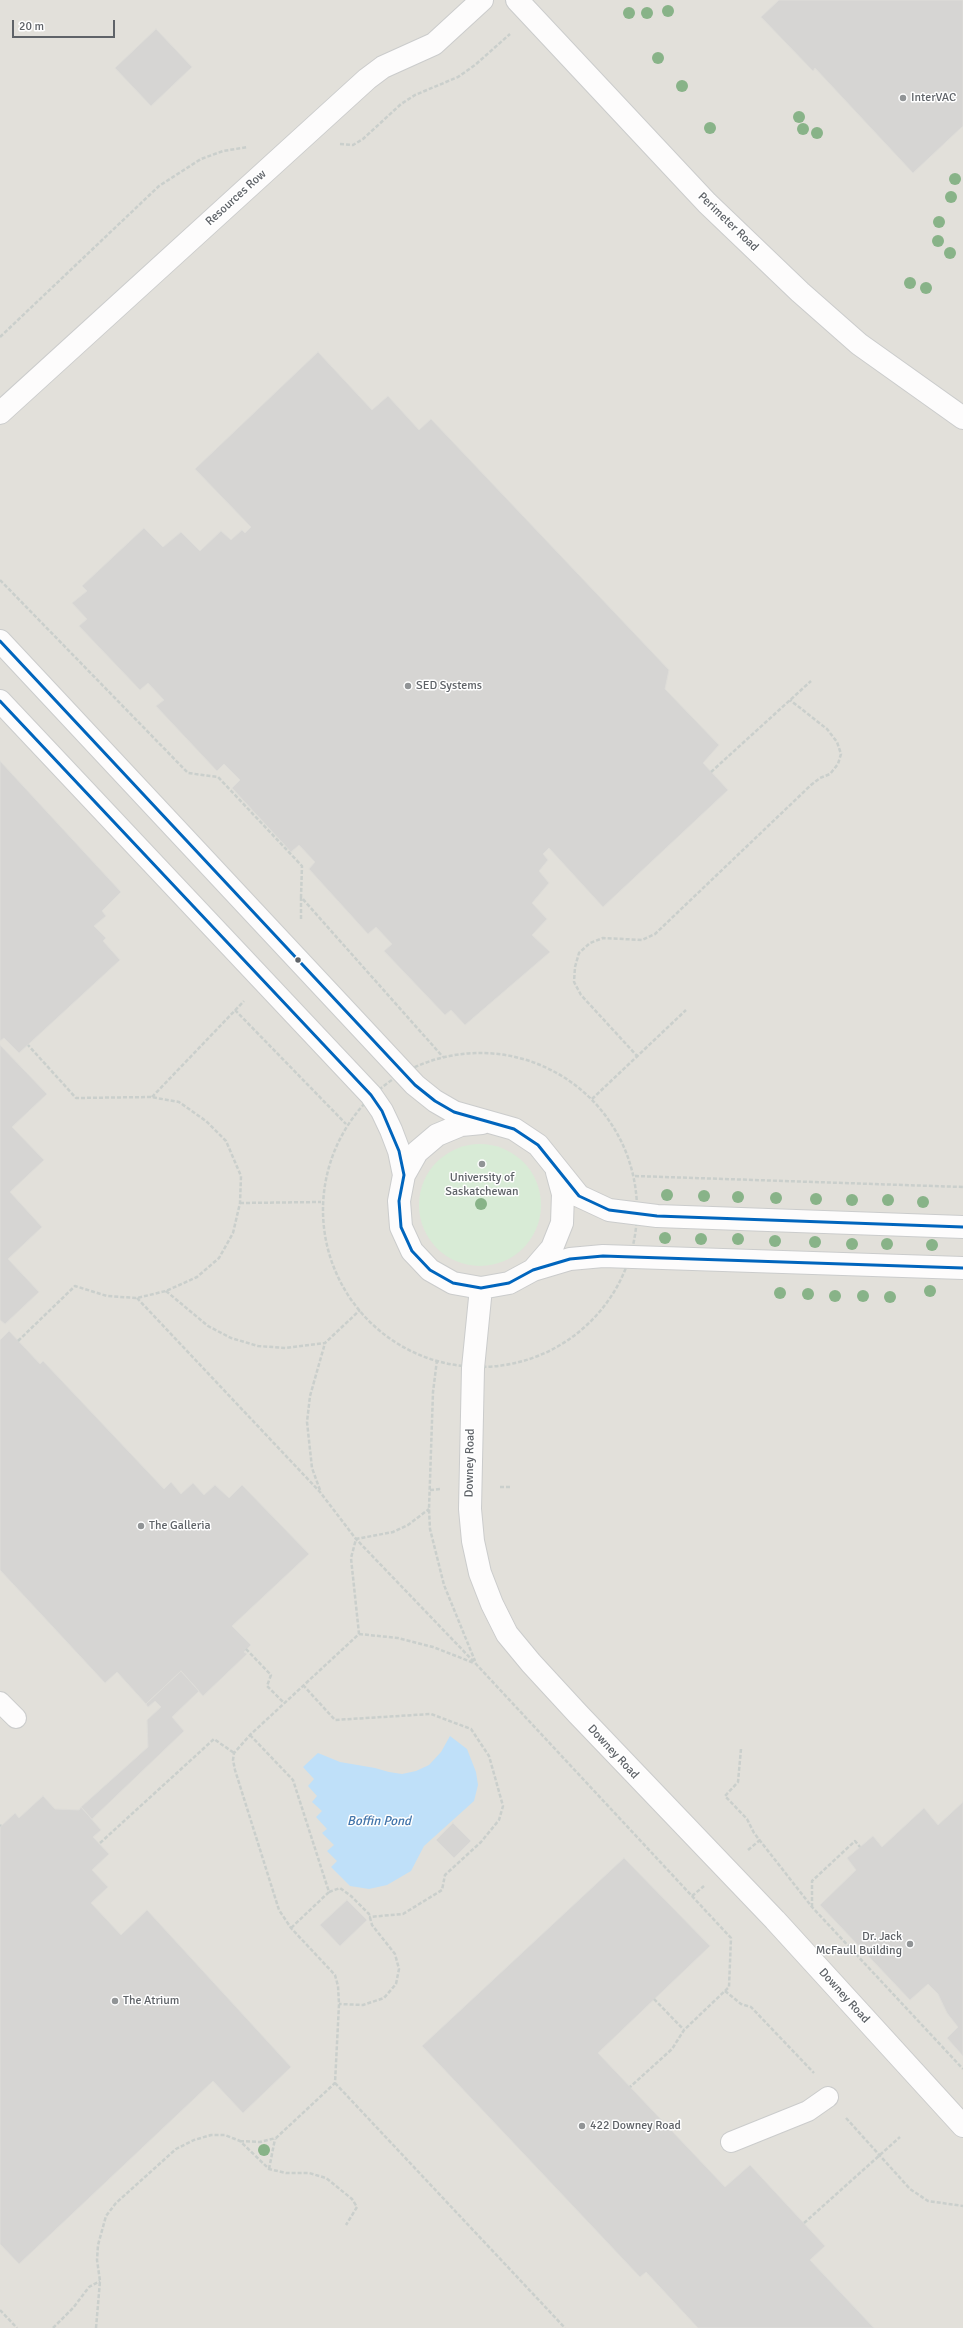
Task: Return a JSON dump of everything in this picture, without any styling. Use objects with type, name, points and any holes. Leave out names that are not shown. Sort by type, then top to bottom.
[{"type":"street","name":"Resources Row","points":[[0,413],[367,79],[383,67],[434,44],[482,0]]},
{"type":"street","name":"Perimeter Road","points":[[517,0],[707,203],[800,292],[859,344],[963,418]]},
{"type":"street","points":[[0,641],[415,1085],[435,1101],[454,1112],[514,1129],[538,1145],[579,1196],[608,1210],[637,1214],[963,1227]]},
{"type":"street","points":[[0,701],[371,1095],[382,1111],[392,1130],[399,1151],[404,1175]]},
{"type":"street","points":[[487,1122],[461,1125],[437,1135],[417,1152],[404,1175],[398,1200],[401,1227],[412,1251],[430,1270],[453,1283],[481,1288],[508,1283],[533,1270],[570,1259],[603,1256],[963,1268]]},
{"type":"street","points":[[533,1270],[552,1248],[562,1223],[563,1194],[555,1167]]},
{"type":"street","name":"Downey Road","points":[[481,1288],[473,1368],[469,1488],[473,1541],[480,1573],[492,1604],[508,1634],[531,1663],[578,1714],[775,1920],[963,2126]]},
{"type":"lane","points":[[0,1702],[16,1718]]},
{"type":"lane","points":[[731,2142],[808,2111],[828,2097]]},
{"type":"path","points":[[0,580],[188,773],[218,777],[302,866],[301,925],[292,954]]},
{"type":"path","points":[[711,772],[811,681]]},
{"type":"path","points":[[638,1057],[581,995],[574,982],[575,966],[579,953],[590,943],[603,938],[642,940],[655,934],[810,785],[830,774],[838,764],[841,754],[837,742],[827,729],[790,700]]},
{"type":"path","points":[[301,897],[443,1057]]},
{"type":"path","points":[[151,1097],[264,982]]},
{"type":"path","points":[[235,1010],[346,1124]]},
{"type":"path","points":[[592,1099],[686,1010]]},
{"type":"path","points":[[18,1341],[75,1286],[107,1296],[137,1298],[166,1291],[197,1277],[219,1258],[233,1233],[240,1203],[241,1176],[226,1141],[206,1121],[179,1102],[151,1097],[76,1098],[28,1045]]},
{"type":"path","points":[[468,1053],[492,1053],[535,1063],[570,1083],[592,1099],[628,1149],[635,1176],[637,1214],[631,1256],[623,1277],[601,1310],[572,1337],[539,1357],[503,1368],[473,1368],[457,1366],[422,1355],[384,1333],[360,1310],[336,1276],[324,1238],[321,1202],[329,1160],[346,1124],[371,1095],[404,1072],[425,1061],[443,1057],[468,1053]]},
{"type":"path","points":[[635,1176],[963,1187]]},
{"type":"path","points":[[240,1203],[321,1202]]},
{"type":"path","points":[[166,1291],[208,1326],[232,1338],[258,1346],[286,1348],[324,1343]]},
{"type":"path","points":[[137,1298],[320,1492],[356,1539],[476,1664],[731,1938],[729,1987],[684,2030],[672,2049],[630,2088]]},
{"type":"path","points":[[320,1492],[312,1468],[308,1422],[310,1396],[324,1343],[360,1310]]},
{"type":"path","points":[[356,1539],[394,1532],[408,1525],[429,1509]]},
{"type":"path","points":[[356,1539],[351,1558],[359,1634]]},
{"type":"path","points":[[96,2328],[100,2281],[97,2260],[98,2245],[106,2216],[116,2203],[176,2149],[211,2135],[226,2135],[240,2141],[260,2142],[276,2138],[335,2082],[339,2004],[338,1986],[335,1975],[291,1928],[279,1910],[235,1770],[233,1760],[234,1753],[250,1735],[359,1634],[398,1638],[433,1647],[476,1664]]},
{"type":"path","points":[[246,1649],[271,1675],[267,1686],[284,1703]]},
{"type":"path","points":[[303,1685],[335,1720],[431,1714],[471,1729],[489,1756],[503,1806],[499,1820],[480,1842],[445,1875],[442,1890],[403,1914],[369,1917]]},
{"type":"path","points":[[250,1735],[293,1780],[329,1892]]},
{"type":"path","points":[[100,1843],[214,1739],[234,1753]]},
{"type":"path","points":[[740,1749],[738,1782],[725,1796],[747,1819],[754,1834],[812,1907],[963,2069]]},
{"type":"path","points":[[812,1907],[812,1881],[854,1841],[860,1847]]},
{"type":"path","points":[[291,1928],[329,1892],[340,1888],[351,1896],[369,1917],[372,1925],[395,1954],[399,1969],[396,1984],[384,1998],[363,2005],[339,2004]]},
{"type":"path","points":[[654,1999],[684,2030]]},
{"type":"path","points":[[335,2082],[566,2328]]},
{"type":"path","points":[[804,2223],[900,2137]]},
{"type":"path","points":[[269,2169],[276,2138]]},
{"type":"path","points":[[240,2141],[269,2169],[286,2173],[309,2173],[326,2178],[352,2199],[357,2207],[346,2225]]},
{"type":"path","points":[[53,2328],[73,2308],[89,2287],[100,2281]]},
{"type":"path","points":[[0,2310],[17,2328]]},
{"type":"shaded area","name":"University of Saskatchewan","points":[[0,0],[963,0],[963,2328],[0,2328]]},
{"type":"green space","points":[[480,1144],[492,1145],[503,1149],[514,1154],[523,1162],[531,1171],[536,1182],[540,1193],[540,1217],[536,1228],[531,1239],[523,1248],[514,1256],[503,1261],[492,1265],[480,1266],[468,1265],[457,1261],[446,1256],[437,1248],[429,1239],[424,1228],[420,1217],[419,1205],[420,1193],[424,1182],[429,1171],[437,1162],[446,1154],[457,1149],[468,1145]]},
{"type":"water","name":"Boffin Pond","points":[[450,1736],[467,1749],[476,1772],[478,1785],[474,1801],[424,1846],[411,1871],[387,1885],[369,1889],[350,1886],[331,1867],[337,1861],[327,1851],[334,1845],[322,1833],[327,1829],[316,1817],[322,1811],[312,1802],[317,1796],[308,1786],[314,1779],[303,1767],[318,1753],[340,1762],[402,1774],[416,1771],[429,1765],[441,1752]]},
{"type":"building","name":"InterVAC","points":[[779,0],[963,0],[963,126],[913,173],[815,68],[813,71],[761,17]]},
{"type":"building","points":[[156,29],[192,67],[151,106],[115,68]]},
{"type":"building","name":"SED Systems","points":[[318,352],[372,410],[388,396],[419,430],[431,419],[669,670],[665,689],[719,745],[703,763],[728,790],[603,907],[549,848],[543,854],[548,860],[539,871],[549,883],[532,903],[547,919],[532,935],[550,952],[465,1025],[451,1010],[445,1015],[384,951],[392,944],[376,927],[368,934],[309,869],[315,862],[299,845],[291,852],[232,788],[240,780],[224,764],[217,771],[156,706],[164,700],[148,683],[140,690],[79,626],[87,619],[72,603],[87,591],[82,586],[144,528],[163,547],[181,532],[200,551],[221,531],[231,540],[242,530],[245,533],[251,527],[195,469]]},
{"type":"building","points":[[0,761],[121,892],[102,911],[106,916],[94,926],[106,938],[103,941],[120,960],[19,1053],[4,1038],[0,1041]]},
{"type":"building","points":[[0,1045],[47,1094],[12,1127],[44,1160],[10,1192],[42,1227],[8,1259],[39,1292],[5,1324],[0,1320]]},
{"type":"building","name":"The Galleria","points":[[9,1331],[40,1364],[43,1361],[164,1489],[171,1482],[181,1494],[193,1483],[204,1495],[215,1485],[229,1498],[242,1485],[309,1554],[232,1626],[251,1645],[244,1652],[247,1654],[203,1696],[181,1671],[146,1704],[117,1672],[105,1683],[0,1570],[0,1340]]},
{"type":"building","points":[[181,1671],[199,1691],[172,1717],[184,1731],[92,1819],[81,1807],[148,1747],[147,1720],[161,1707],[155,1701],[148,1707],[146,1704]]},
{"type":"building","name":"The Atrium","points":[[43,1796],[55,1809],[79,1810],[81,1807],[101,1830],[93,1837],[109,1854],[92,1870],[108,1887],[91,1903],[121,1935],[147,1910],[291,2067],[243,2113],[213,2081],[19,2264],[0,2244],[0,1827],[15,1813],[19,1818]]},
{"type":"building","name":"Dr. Jack McFaull Building","points":[[963,1802],[963,2056],[947,2038],[958,2027],[947,2013],[938,1994],[928,1984],[910,2000],[820,1905],[856,1870],[847,1858],[873,1836],[882,1847],[924,1808],[938,1825]]},
{"type":"building","points":[[453,1823],[471,1841],[454,1858],[436,1840]]},
{"type":"building","name":"422 Downey Road","points":[[624,1858],[710,1946],[598,2053],[725,2187],[750,2165],[825,2246],[810,2260],[874,2328],[698,2328],[646,2272],[640,2277],[422,2046]]},
{"type":"building","points":[[347,1900],[367,1920],[340,1946],[320,1925]]},
{"type":"transit line","points":[[0,641],[415,1085],[435,1101],[454,1112],[514,1129],[538,1145],[579,1196],[609,1210],[657,1216],[963,1227]]},
{"type":"transit line","points":[[0,701],[371,1095],[382,1111],[399,1151],[404,1175],[399,1201],[401,1227],[412,1251],[430,1270],[453,1283],[481,1288],[509,1283],[533,1270],[570,1259],[603,1256],[963,1268]]},
{"type":"place","name":"InterVAC","points":[[903,98]]},
{"type":"place","name":"SED Systems","points":[[408,686]]},
{"type":"place","name":"University of Saskatchewan","points":[[482,1164]]},
{"type":"place","name":"The Galleria","points":[[141,1526]]},
{"type":"place","name":"Dr. Jack McFaull Building","points":[[910,1944]]},
{"type":"place","name":"The Atrium","points":[[115,2001]]},
{"type":"place","name":"422 Downey Road","points":[[582,2126]]}]
